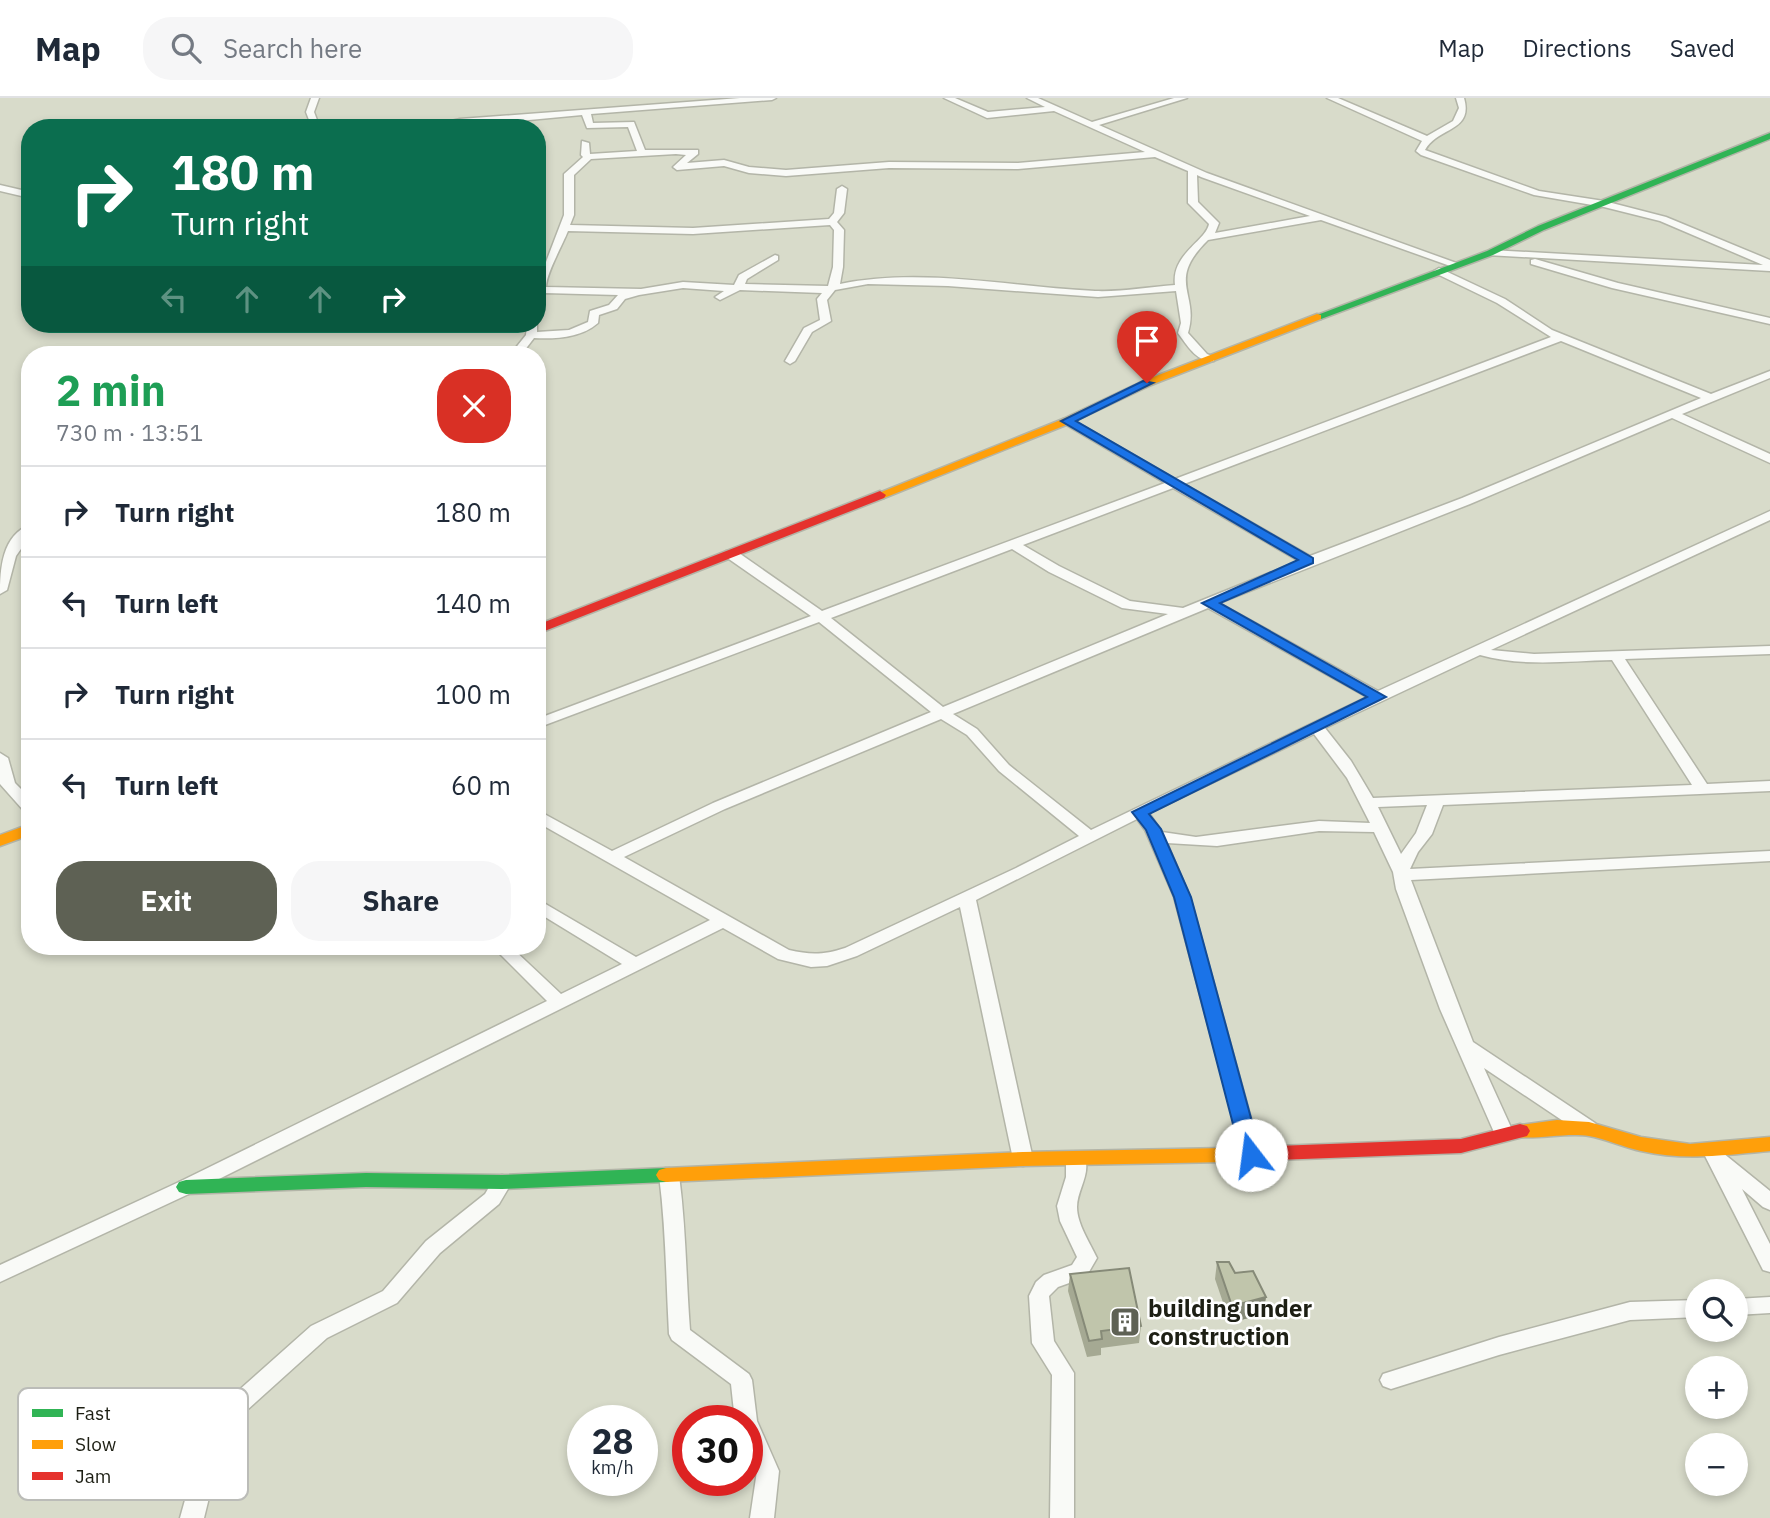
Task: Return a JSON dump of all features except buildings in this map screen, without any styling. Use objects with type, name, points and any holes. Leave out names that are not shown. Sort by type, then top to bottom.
[{"type":"main road","points":[[546,626],[1067,421],[1147,383],[1490,253],[1541,228],[1770,136]]},
{"type":"main road","points":[[0,841],[21,833]]},
{"type":"main road","points":[[186,1187],[366,1180],[502,1182],[1023,1159],[1251,1155],[1461,1146],[1504,1134],[1556,1128],[1590,1129],[1662,1149],[1713,1152],[1770,1144]]},
{"type":"street","points":[[313,119],[310,112],[315,98]]},
{"type":"street","points":[[488,119],[564,110],[586,113],[772,98]]},
{"type":"street","points":[[948,98],[988,115],[1053,109]]},
{"type":"street","points":[[1031,98],[1192,170],[1457,265]]},
{"type":"street","points":[[1157,98],[1170,103]]},
{"type":"street","points":[[1090,125],[1183,98]]},
{"type":"street","points":[[1331,98],[1429,140]]},
{"type":"street","points":[[1460,98],[1463,109],[1459,120],[1422,145],[1420,151],[1537,193],[1604,204],[1663,219],[1770,266]]},
{"type":"street","points":[[586,113],[590,126],[631,124],[642,153]]},
{"type":"street","points":[[585,143],[585,155],[589,158]]},
{"type":"street","points":[[546,270],[569,208],[568,176],[589,158],[695,152],[690,153],[691,156],[677,167],[724,163],[772,173],[889,165],[1018,166],[1155,154]]},
{"type":"street","points":[[1192,170],[1194,203],[1214,223],[1213,230],[1185,259],[1179,278],[1186,323],[1183,333],[1203,356],[1210,359]]},
{"type":"street","points":[[0,188],[21,192]]},
{"type":"street","points":[[563,228],[693,231],[832,222],[839,213],[842,189]]},
{"type":"street","points":[[1202,239],[1323,217]]},
{"type":"street","points":[[790,361],[808,330],[826,321],[822,299],[833,289],[840,275],[836,256],[839,230],[832,222]]},
{"type":"street","points":[[1490,253],[1770,266]]},
{"type":"street","points":[[1512,255],[1616,286],[1770,321]]},
{"type":"street","points":[[720,297],[736,287],[743,277],[775,258]]},
{"type":"street","points":[[546,263],[551,262]]},
{"type":"street","points":[[1439,271],[1501,301],[1523,314],[1536,326],[1709,397]]},
{"type":"street","points":[[541,333],[551,336],[579,332],[593,323],[594,313],[613,307],[621,297],[683,285],[833,289],[869,281],[948,283],[1098,294],[1181,288]]},
{"type":"street","points":[[546,290],[641,292]]},
{"type":"street","points":[[546,721],[1561,337]]},
{"type":"street","points":[[614,856],[719,807],[942,713],[1308,561],[1466,501],[1709,397],[1770,374]]},
{"type":"street","points":[[1671,414],[1770,459]]},
{"type":"street","points":[[1067,421],[1308,561]]},
{"type":"street","points":[[546,819],[784,955],[798,960],[827,960],[967,899],[1378,697],[1770,515]]},
{"type":"street","points":[[0,590],[3,575],[21,536]]},
{"type":"street","points":[[1014,545],[1054,569],[1127,605],[1185,613]]},
{"type":"street","points":[[731,554],[820,616],[942,713],[972,732],[1004,768],[1090,837]]},
{"type":"street","points":[[1209,603],[1378,697]]},
{"type":"street","points":[[1481,651],[1498,656],[1534,658],[1770,650]]},
{"type":"street","points":[[1617,657],[1702,788]]},
{"type":"street","points":[[1317,728],[1345,759],[1401,874],[1404,889],[1465,1046],[1504,1134]]},
{"type":"street","points":[[0,758],[8,784],[21,798]]},
{"type":"street","points":[[1368,803],[1770,786]]},
{"type":"street","points":[[1401,874],[1410,851],[1423,834],[1437,800]]},
{"type":"street","points":[[1140,812],[1156,836],[1182,897],[1251,1155]]},
{"type":"street","points":[[1156,836],[1182,841],[1239,839],[1317,827],[1363,830],[1378,826]]},
{"type":"street","points":[[1401,874],[1770,856]]},
{"type":"street","points":[[967,899],[1023,1159]]},
{"type":"street","points":[[546,910],[636,965]]},
{"type":"street","points":[[0,1273],[186,1187],[725,920]]},
{"type":"street","points":[[509,955],[560,1003]]},
{"type":"street","points":[[1465,1046],[1590,1129]]},
{"type":"street","points":[[1713,1152],[1770,1202]]},
{"type":"street","points":[[1713,1152],[1770,1264]]},
{"type":"street","points":[[1062,1518],[1063,1373],[1043,1343],[1039,1296],[1042,1287],[1051,1281],[1079,1271],[1087,1258],[1070,1220],[1067,1206],[1076,1177],[1076,1159]]},
{"type":"street","points":[[670,1175],[676,1230],[674,1251],[680,1334],[741,1380],[745,1405]]},
{"type":"street","points":[[248,1396],[319,1332],[390,1297],[433,1247],[492,1199],[502,1182]]},
{"type":"street","points":[[1748,1307],[1770,1306]]},
{"type":"street","points":[[1391,1380],[1499,1346],[1630,1311],[1685,1309]]},
{"type":"street","points":[[762,1518],[768,1471],[763,1459]]},
{"type":"street","points":[[192,1518],[197,1500]]},
{"type":"traffic: fast","points":[[1317,317],[1490,253],[1541,228],[1770,136]]},
{"type":"traffic: fast","points":[[186,1187],[366,1180],[502,1182],[666,1175]]},
{"type":"traffic: slow","points":[[880,495],[1067,421],[1147,383],[1317,317]]},
{"type":"traffic: slow","points":[[0,841],[21,833]]},
{"type":"traffic: slow","points":[[1520,1131],[1557,1127],[1589,1129],[1641,1144],[1690,1151],[1770,1144]]},
{"type":"traffic: slow","points":[[666,1175],[1023,1159],[1225,1155]]},
{"type":"traffic: jam","points":[[546,626],[880,495]]},
{"type":"traffic: jam","points":[[1225,1155],[1461,1146],[1520,1131]]},
{"type":"place","name":"building under construction","points":[[1125,1322]]},
{"type":"route","points":[[1147,383],[1067,421],[1308,561],[1209,603],[1378,697],[1140,812],[1153,829],[1182,897],[1251,1155]]}]
